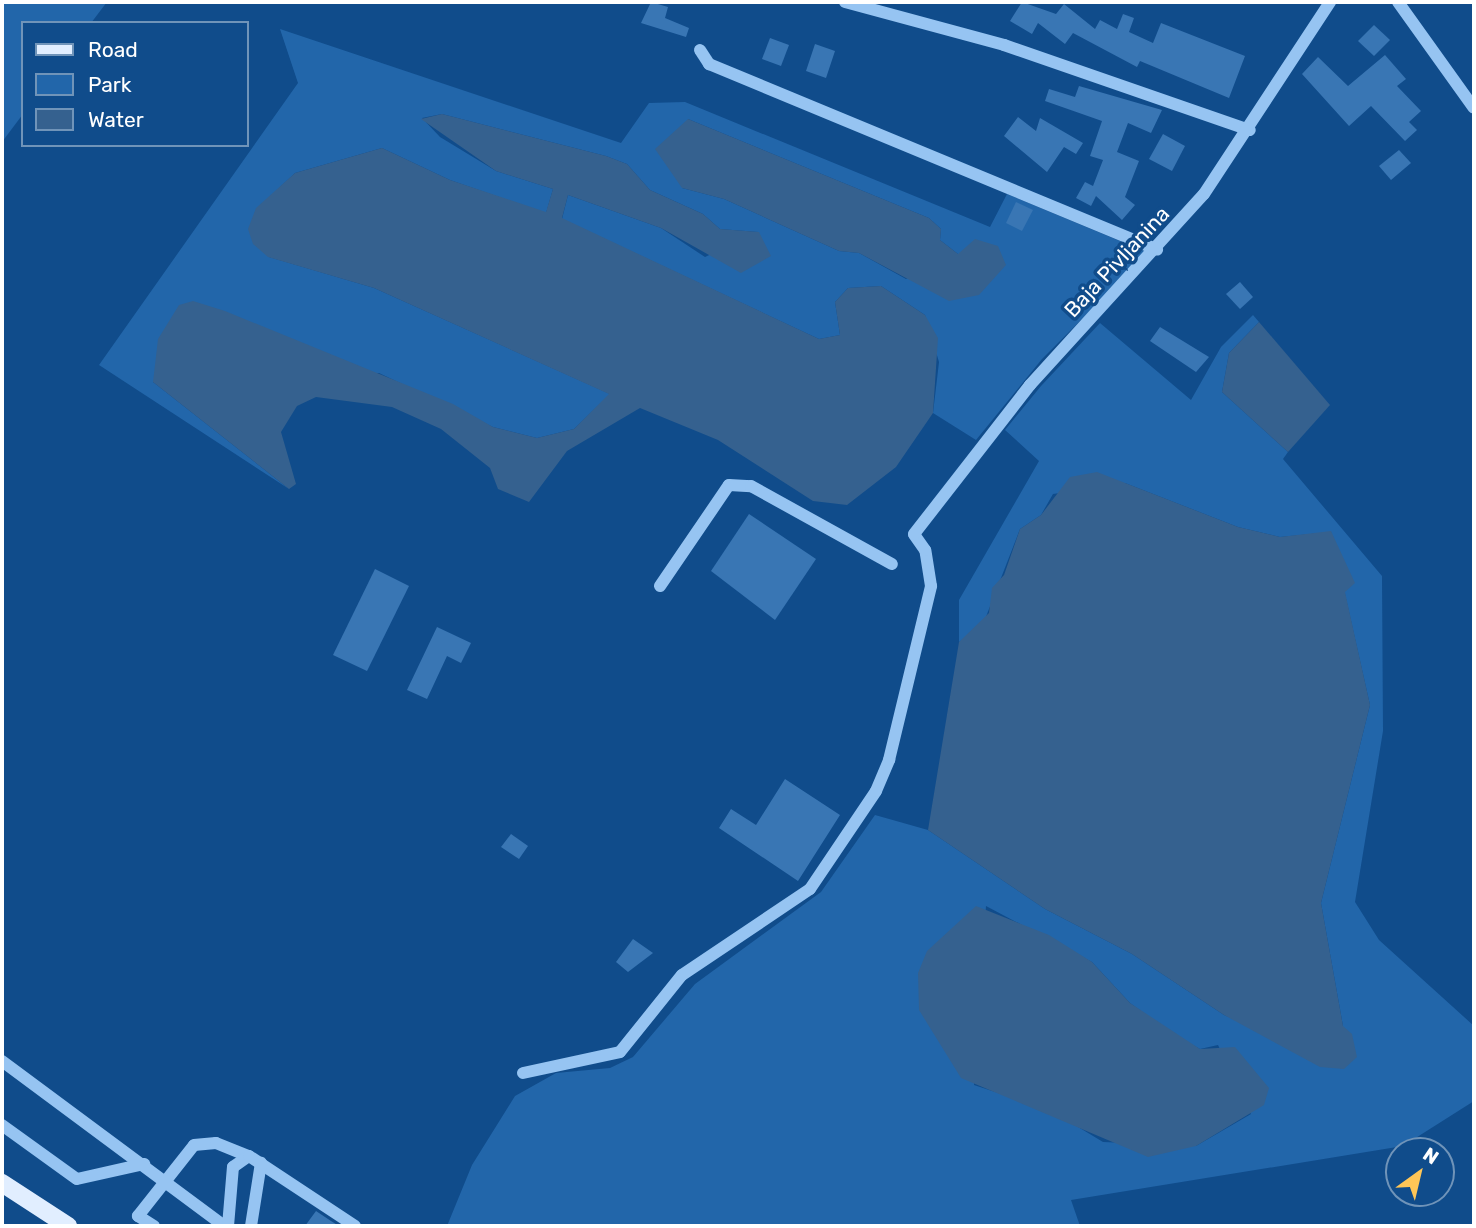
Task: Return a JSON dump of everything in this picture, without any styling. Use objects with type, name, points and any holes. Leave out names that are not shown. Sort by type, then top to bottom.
[{"type":"main road","points":[[2,1183],[68,1226]]},
{"type":"street","points":[[845,2],[1004,46],[1250,130]]},
{"type":"street","name":"Baja Pivljanina","points":[[523,1073],[620,1052],[682,975],[798,901],[817,879],[876,791],[889,760],[932,586],[925,550],[914,534],[1030,384],[1157,250],[1250,130],[1330,2]]},
{"type":"street","points":[[1398,2],[1474,108]]},
{"type":"street","points":[[700,50],[719,68],[1157,250]]},
{"type":"street","points":[[660,586],[729,485],[751,486],[892,565]]},
{"type":"street","points":[[2,1061],[226,1226]]},
{"type":"street","points":[[2,1125],[77,1179],[144,1164]]},
{"type":"street","points":[[154,1226],[138,1216],[164,1178],[194,1145],[216,1143],[261,1163],[355,1226]]},
{"type":"street","points":[[226,1226],[233,1167],[249,1156]]},
{"type":"street","points":[[251,1226],[261,1163]]},
{"type":"green space","points":[[2,2],[107,2],[93,21],[21,21],[21,117],[2,142]]},
{"type":"green space","points":[[280,29],[621,143],[649,103],[685,102],[990,227],[1007,194],[1144,251],[1144,257],[1042,359],[976,440],[933,413],[939,362],[925,315],[881,286],[848,288],[835,302],[840,335],[819,339],[562,219],[568,195],[661,228],[705,257],[758,232],[720,229],[703,214],[650,190],[627,164],[606,156],[442,114],[422,118],[440,137],[496,171],[553,189],[546,213],[450,180],[382,148],[295,173],[278,189],[269,257],[374,288],[610,394],[574,429],[537,438],[493,427],[379,373],[153,382],[289,489],[99,365],[298,83]],"holes":[[[688,119],[929,218],[941,229],[940,240],[958,254],[906,279],[859,253],[839,251],[724,199],[682,188]]]},
{"type":"green space","points":[[1253,315],[1259,322],[1229,353],[1222,392],[1288,452],[1283,459],[1382,576],[1383,731],[1355,902],[1379,940],[1474,1026],[1474,1101],[1417,1137],[1385,1137],[1385,1149],[1071,1200],[1080,1226],[447,1226],[472,1165],[515,1096],[556,1073],[610,1068],[633,1057],[695,984],[821,892],[875,815],[928,830],[1045,909],[1132,954],[1224,1015],[1270,1035],[1343,1026],[1321,903],[1370,705],[1331,532],[1280,537],[1238,527],[1125,483],[1053,494],[1041,515],[1020,529],[982,627],[959,642],[959,600],[1039,461],[1005,430],[1041,386],[1100,323],[1191,400],[1221,347]],"holes":[[[986,906],[1092,962],[1130,1003],[1173,1034],[1200,1049],[1218,1045],[1251,1114],[1196,1146],[1103,1142],[1050,1110],[974,1085]]]},
{"type":"water","points":[[442,114],[606,156],[627,164],[650,190],[703,214],[720,229],[759,232],[771,256],[741,273],[661,228],[568,195],[562,218],[819,339],[840,335],[835,302],[848,288],[881,286],[925,315],[938,338],[933,413],[896,467],[847,505],[813,501],[718,440],[640,408],[567,451],[529,502],[498,489],[490,468],[441,429],[392,407],[316,397],[297,406],[281,432],[296,484],[289,489],[153,382],[158,339],[179,305],[193,301],[225,311],[453,404],[493,427],[537,438],[574,429],[609,394],[374,288],[268,257],[253,244],[248,229],[256,208],[295,173],[382,148],[450,180],[546,212],[553,189],[496,171],[421,119]]},
{"type":"water","points":[[688,119],[929,218],[941,229],[940,240],[958,254],[975,239],[998,246],[1006,265],[979,295],[949,301],[859,253],[839,251],[724,199],[682,188],[655,149]]},
{"type":"water","points":[[1259,322],[1330,405],[1288,452],[1222,392],[1229,353]]},
{"type":"water","points":[[1097,472],[1238,527],[1280,537],[1331,531],[1355,583],[1345,592],[1370,705],[1321,903],[1343,1026],[1352,1034],[1357,1057],[1344,1069],[1320,1067],[1224,1015],[1132,954],[1045,909],[928,830],[959,642],[989,613],[992,588],[1004,575],[1020,529],[1041,515],[1070,477]]},
{"type":"water","points":[[976,906],[1049,935],[1092,962],[1130,1003],[1200,1049],[1235,1047],[1269,1088],[1264,1105],[1196,1146],[1148,1157],[961,1078],[919,1010],[918,973],[927,951]]},
{"type":"building","points":[[651,2],[668,7],[665,18],[689,28],[686,37],[641,23]]},
{"type":"building","points":[[1022,2],[1056,14],[1064,4],[1095,29],[1100,20],[1117,29],[1123,14],[1134,18],[1129,32],[1153,43],[1161,23],[1245,56],[1229,98],[1140,61],[1137,67],[1073,33],[1065,44],[1038,23],[1032,34],[1010,21]]},
{"type":"building","points":[[1374,25],[1390,40],[1374,56],[1358,41]]},
{"type":"building","points":[[770,38],[789,45],[781,66],[762,59]]},
{"type":"building","points":[[815,44],[835,51],[826,78],[806,71]]},
{"type":"building","points":[[1385,55],[1406,79],[1397,86],[1421,111],[1409,122],[1417,130],[1405,141],[1371,106],[1349,126],[1302,74],[1318,57],[1348,86]]},
{"type":"building","points":[[1079,86],[1162,110],[1151,133],[1128,123],[1117,152],[1139,161],[1125,197],[1135,205],[1122,220],[1096,196],[1091,206],[1076,198],[1085,182],[1093,186],[1103,160],[1090,156],[1102,121],[1045,101],[1049,89],[1075,97]]},
{"type":"building","points":[[1018,117],[1036,131],[1040,118],[1083,143],[1076,154],[1064,147],[1047,172],[1004,136]]},
{"type":"building","points":[[1163,134],[1185,146],[1172,171],[1149,159]]},
{"type":"building","points":[[1399,150],[1411,163],[1391,180],[1379,166]]},
{"type":"building","points":[[1016,202],[1033,210],[1022,231],[1006,223]]},
{"type":"building","points":[[1240,282],[1253,297],[1240,309],[1226,294]]},
{"type":"building","points":[[1160,327],[1209,357],[1196,372],[1150,341]]},
{"type":"building","points":[[749,514],[816,559],[775,620],[711,571]]},
{"type":"building","points":[[375,569],[409,586],[367,671],[333,655]]},
{"type":"building","points":[[437,627],[471,643],[461,663],[447,656],[427,699],[407,690]]},
{"type":"building","points":[[785,779],[840,815],[798,881],[719,828],[731,809],[756,825]]},
{"type":"building","points":[[511,834],[528,846],[519,859],[501,847]]},
{"type":"building","points":[[633,939],[653,953],[628,972],[616,962]]},
{"type":"building","points":[[316,1211],[331,1221],[339,1226],[305,1226]]}]
